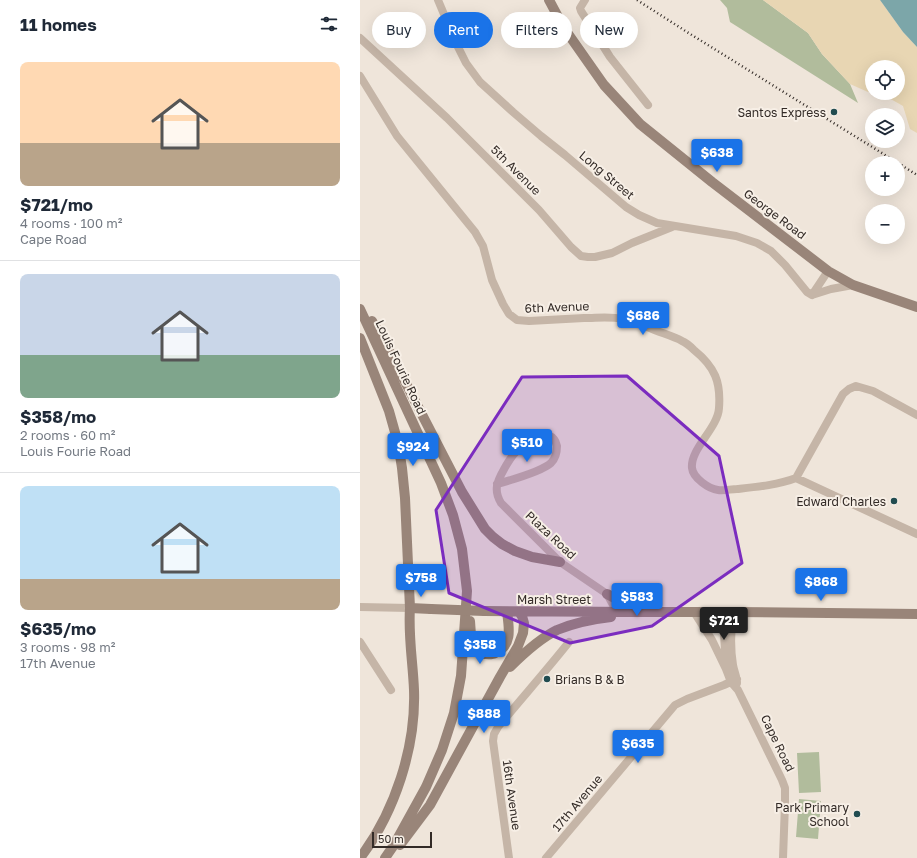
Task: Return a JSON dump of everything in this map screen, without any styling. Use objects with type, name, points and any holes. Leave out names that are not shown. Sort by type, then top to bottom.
[{"type":"main road","name":"George Road","points":[[549,0],[564,28],[604,85],[640,124],[712,182],[828,271],[853,285],[917,307]]},
{"type":"main road","points":[[360,302],[383,339],[462,492],[485,528],[502,544],[515,551],[532,557],[560,562]]},
{"type":"main road","name":"Louis Fourie Road","points":[[360,309],[441,483],[453,515],[462,549],[467,591],[461,676],[454,713],[442,750],[429,781],[405,825],[383,858]]},
{"type":"main road","points":[[360,338],[389,411],[398,443],[402,468],[405,498],[410,608],[409,623],[414,690],[411,740],[397,791],[382,824],[360,858]]},
{"type":"main road","points":[[467,591],[471,635],[474,646],[483,654],[494,654],[506,645],[509,634],[507,612]]},
{"type":"main road","points":[[607,594],[626,604],[676,612]]},
{"type":"main road","name":"Marsh Street","points":[[410,608],[507,612],[917,614]]},
{"type":"main road","points":[[391,858],[430,805],[518,646],[523,633],[524,623],[519,612]]},
{"type":"main road","points":[[500,677],[531,647],[556,631],[578,623],[640,612]]},
{"type":"street","name":"Long Street","points":[[438,0],[466,64],[480,82],[530,127],[626,207],[657,223],[736,236],[757,242],[771,251],[785,265],[807,292],[812,295]]},
{"type":"street","points":[[586,0],[580,8],[581,11],[610,57],[648,105]]},
{"type":"street","name":"5th Avenue","points":[[360,38],[447,118],[539,210],[571,247],[581,256],[594,257],[612,253],[673,226]]},
{"type":"street","name":"6th Avenue","points":[[360,76],[397,136],[475,232],[483,246],[492,280],[509,314],[517,320],[606,317],[623,318],[683,342],[699,354],[711,367],[719,386],[719,411],[716,420],[693,458],[692,468],[694,474],[705,484],[719,490],[746,488],[796,478]]},
{"type":"street","points":[[812,295],[828,271]]},
{"type":"street","points":[[812,295],[831,289],[853,285]]},
{"type":"street","points":[[917,415],[873,391],[856,386],[849,389],[843,394],[796,478],[917,534]]},
{"type":"street","points":[[541,435],[548,435],[554,438],[557,448],[556,455],[551,463],[521,477],[497,484],[514,453],[528,442],[541,435]]},
{"type":"street","name":"Plaza Road","points":[[497,484],[498,496],[501,504],[560,562],[607,594],[617,612]]},
{"type":"street","name":"Marsh Street","points":[[360,607],[410,608]]},
{"type":"street","name":"Cape Road","points":[[694,612],[712,640],[726,669],[734,680],[785,788],[783,858]]},
{"type":"street","name":"Cape Road","points":[[726,669],[724,635],[728,612]]},
{"type":"street","name":"Cape Road","points":[[728,612],[734,680]]},
{"type":"street","points":[[360,642],[391,690]]},
{"type":"street","name":"16th Avenue","points":[[509,858],[494,748],[494,734],[498,727],[569,642]]},
{"type":"street","name":"17th Avenue","points":[[546,858],[675,705],[734,680]]},
{"type":"highlighted area","points":[[627,376],[719,456],[742,563],[652,626],[570,643],[449,593],[436,510],[522,377]]},
{"type":"green space","points":[[720,0],[763,0],[808,33],[822,54],[850,84],[858,103],[730,22],[727,8]]},
{"type":"green space","points":[[819,752],[821,792],[799,793],[797,753]]},
{"type":"green space","points":[[799,799],[821,801],[818,839],[796,837]]},
{"type":"sand","points":[[763,0],[880,0],[903,32],[917,47],[917,133],[910,129],[905,108],[892,100],[905,100],[905,60],[865,60],[865,91],[850,84],[822,54],[808,33]]},
{"type":"water","points":[[880,0],[917,0],[917,47],[903,32]]},
{"type":"railway","points":[[637,0],[887,156]]},
{"type":"railway","points":[[905,167],[917,175]]},
{"type":"place","name":"Santos Express","points":[[834,112]]},
{"type":"place","name":"Edward Charles","points":[[894,501]]},
{"type":"place","name":"Brians B & B","points":[[547,679]]},
{"type":"place","name":"Park Primary School","points":[[857,814]]}]
